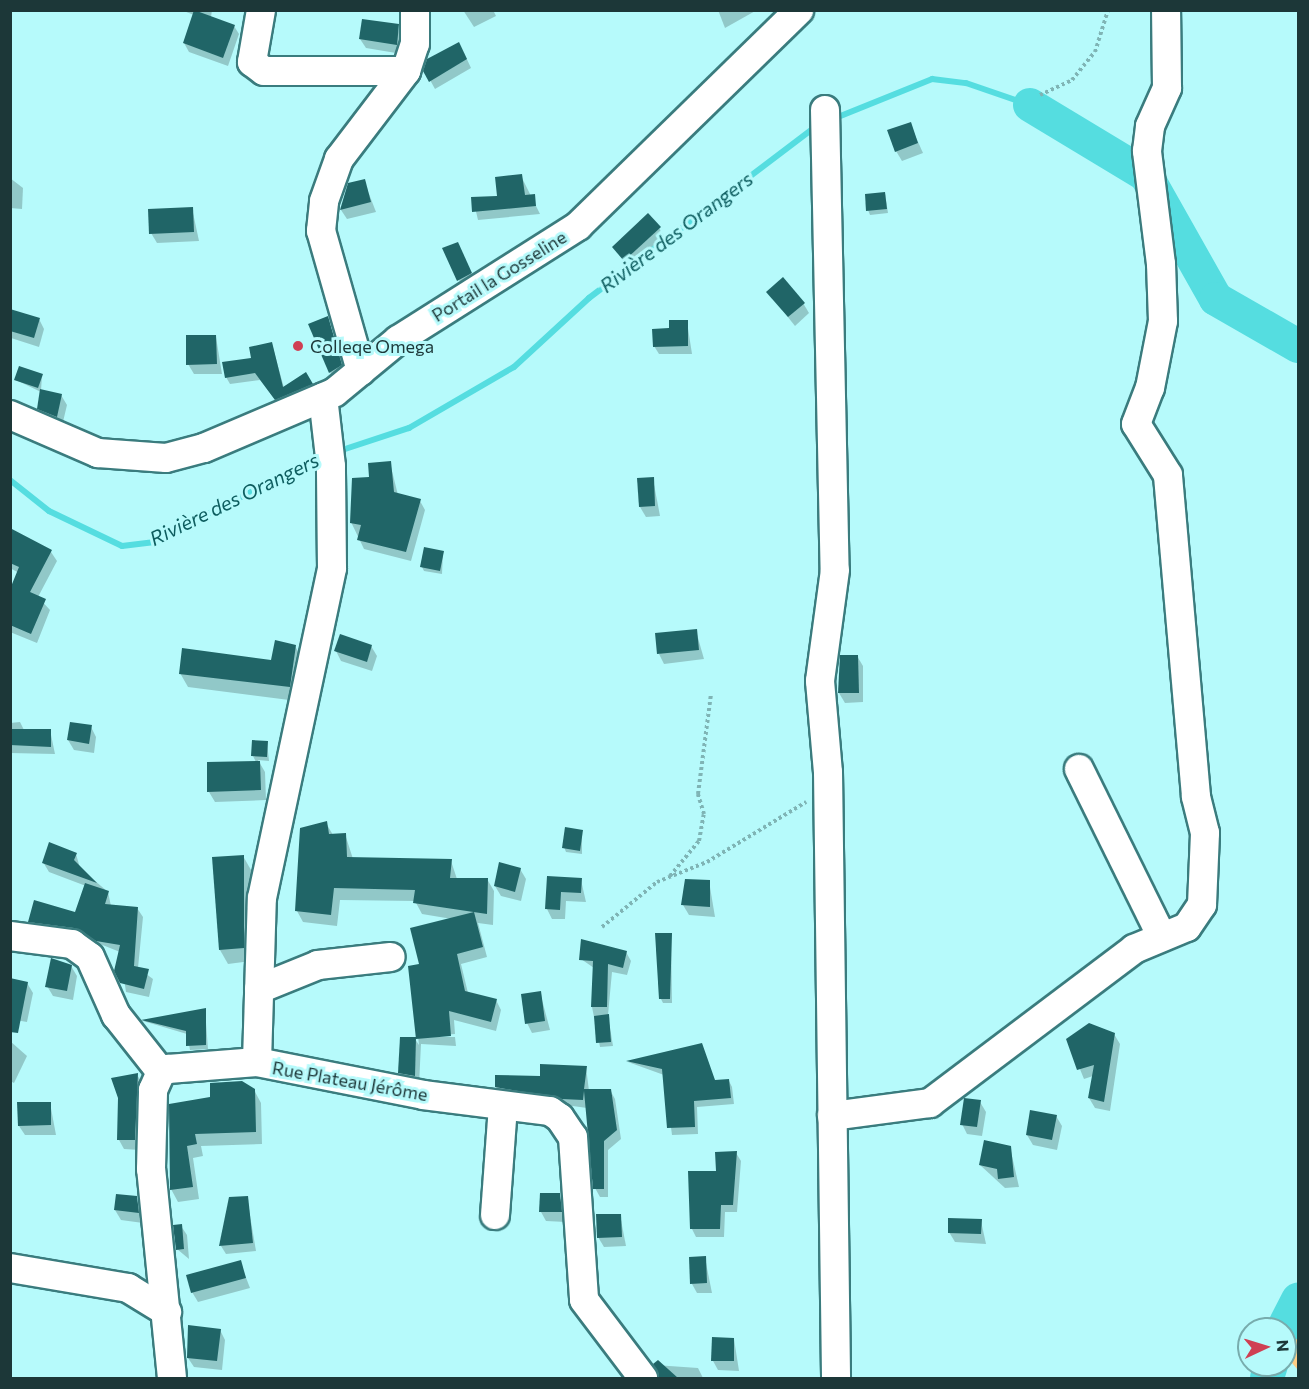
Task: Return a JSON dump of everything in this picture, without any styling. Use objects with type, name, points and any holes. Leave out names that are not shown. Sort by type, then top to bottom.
[{"type":"street","points":[[261,10],[252,62],[264,71],[406,71]]},
{"type":"street","points":[[361,371],[321,231],[324,201],[339,159],[406,71],[415,44],[415,10]]},
{"type":"street","name":"Portail la Gosseline","points":[[10,415],[98,453],[166,458],[323,398],[361,371],[398,340],[578,226],[799,10]]},
{"type":"street","points":[[832,1116],[930,1103],[1134,949],[1162,938],[1196,917],[1207,861],[1196,796],[1168,475],[1136,424],[1150,388],[1162,321],[1147,144],[1167,88],[1166,10]]},
{"type":"street","points":[[825,110],[835,570],[820,681],[828,772],[836,1378]]},
{"type":"street","points":[[257,1062],[262,898],[332,568],[331,466],[323,398]]},
{"type":"street","points":[[1079,769],[1162,938]]},
{"type":"street","points":[[10,936],[72,944],[90,957],[116,1015],[161,1072],[153,1090],[151,1168],[172,1378]]},
{"type":"street","points":[[259,989],[318,965],[391,957]]},
{"type":"street","name":"Rue Plateau Jérôme","points":[[161,1072],[257,1062],[503,1106],[550,1111],[573,1137],[584,1300],[643,1378]]},
{"type":"street","points":[[495,1215],[503,1106]]},
{"type":"street","points":[[10,1268],[128,1288],[167,1312]]},
{"type":"path","points":[[1040,95],[1072,80],[1095,52],[1108,10]]},
{"type":"path","points":[[669,877],[699,841],[705,814],[698,794],[711,694]]},
{"type":"path","points":[[602,927],[627,903],[669,877],[707,862],[823,793],[828,772]]},
{"type":"shaded area","points":[[1298,1317],[1298,1370],[1297,1369]]},
{"type":"building","points":[[194,10],[235,25],[223,58],[183,43]]},
{"type":"building","points":[[362,19],[399,24],[397,45],[359,39]]},
{"type":"building","points":[[459,42],[467,59],[429,82],[423,71],[427,59]]},
{"type":"building","points":[[911,122],[918,143],[895,152],[887,130]]},
{"type":"building","points":[[522,174],[525,195],[535,194],[536,206],[472,212],[471,197],[497,196],[495,177]]},
{"type":"building","points":[[365,179],[371,202],[340,210],[348,183]]},
{"type":"building","points":[[885,192],[887,209],[866,211],[865,194]]},
{"type":"building","points":[[193,207],[194,232],[149,234],[148,209]]},
{"type":"building","points":[[648,213],[661,227],[624,261],[612,247]]},
{"type":"building","points":[[458,242],[472,273],[457,281],[442,248]]},
{"type":"building","points":[[783,277],[805,303],[788,317],[766,292]]},
{"type":"building","points":[[10,309],[40,318],[34,338],[10,331]]},
{"type":"building","points":[[328,316],[342,365],[329,373],[308,324]]},
{"type":"building","points":[[669,320],[688,320],[688,346],[653,347],[652,329],[669,328]]},
{"type":"building","points":[[186,335],[216,335],[217,364],[186,365]]},
{"type":"building","points":[[272,342],[283,387],[306,372],[313,384],[275,400],[255,373],[225,378],[222,362],[251,358],[249,347]]},
{"type":"building","points":[[19,366],[43,374],[38,388],[14,380]]},
{"type":"building","points":[[40,389],[62,394],[57,417],[37,409]]},
{"type":"building","points":[[391,461],[394,492],[421,499],[406,552],[357,540],[361,525],[350,523],[352,478],[369,477],[368,463]]},
{"type":"building","points":[[654,477],[655,506],[639,507],[637,478]]},
{"type":"building","points":[[10,528],[52,550],[30,592],[46,599],[31,634],[10,625],[10,589],[19,567],[10,563]]},
{"type":"building","points":[[424,547],[444,551],[440,571],[420,567]]},
{"type":"building","points":[[697,629],[699,650],[657,654],[655,633]]},
{"type":"building","points":[[340,634],[372,645],[367,662],[334,651]]},
{"type":"building","points":[[275,640],[296,645],[290,687],[179,674],[182,648],[271,660]]},
{"type":"building","points":[[840,655],[858,655],[859,693],[838,693]]},
{"type":"building","points":[[70,722],[92,725],[89,744],[67,740]]},
{"type":"building","points":[[10,729],[51,729],[51,747],[10,745]]},
{"type":"building","points":[[252,740],[268,741],[267,757],[251,756]]},
{"type":"building","points":[[260,761],[261,790],[207,792],[207,762]]},
{"type":"building","points":[[327,821],[329,834],[346,833],[347,857],[452,859],[450,878],[488,878],[487,914],[413,903],[415,890],[334,888],[331,915],[295,911],[300,828]]},
{"type":"building","points":[[565,827],[583,830],[580,851],[562,848]]},
{"type":"building","points":[[49,842],[77,853],[74,860],[97,883],[42,863]]},
{"type":"building","points":[[244,855],[244,948],[219,950],[212,857]]},
{"type":"building","points":[[499,862],[521,868],[515,892],[494,886]]},
{"type":"building","points":[[547,876],[582,878],[581,893],[561,892],[560,910],[545,909]]},
{"type":"building","points":[[685,879],[710,880],[710,907],[681,905]]},
{"type":"building","points":[[85,883],[109,891],[105,904],[138,907],[134,966],[149,969],[144,989],[120,983],[114,971],[120,945],[96,941],[74,928],[28,922],[34,900],[75,912]]},
{"type":"building","points":[[474,912],[483,947],[457,954],[465,991],[497,999],[491,1022],[449,1011],[451,1036],[416,1039],[408,966],[419,964],[410,928]]},
{"type":"building","points":[[655,933],[672,933],[670,999],[659,999]]},
{"type":"building","points":[[581,939],[627,951],[623,968],[608,964],[607,1007],[591,1007],[593,961],[579,960]]},
{"type":"building","points":[[51,958],[72,965],[67,991],[45,987]]},
{"type":"building","points":[[10,978],[28,982],[18,1033],[10,1032]]},
{"type":"building","points":[[541,991],[545,1021],[525,1024],[521,994]]},
{"type":"building","points":[[206,1008],[206,1045],[186,1046],[186,1031],[141,1020]]},
{"type":"building","points":[[609,1014],[611,1042],[596,1043],[594,1016]]},
{"type":"building","points":[[1089,1023],[1115,1033],[1104,1102],[1088,1098],[1094,1065],[1077,1070],[1066,1039]]},
{"type":"building","points":[[400,1037],[416,1037],[415,1076],[398,1073]]},
{"type":"building","points":[[702,1043],[715,1080],[729,1079],[731,1098],[694,1101],[695,1127],[667,1128],[662,1069],[626,1061]]},
{"type":"building","points":[[540,1064],[587,1066],[584,1089],[611,1089],[617,1130],[604,1141],[604,1189],[593,1189],[584,1091],[583,1100],[562,1099],[495,1087],[495,1075],[540,1076]]},
{"type":"building","points":[[138,1073],[135,1140],[117,1140],[118,1098],[111,1078]]},
{"type":"building","points":[[242,1081],[255,1089],[256,1132],[195,1134],[197,1144],[187,1146],[193,1187],[170,1190],[169,1104],[210,1097],[210,1083]]},
{"type":"building","points":[[964,1098],[981,1100],[977,1127],[960,1125]]},
{"type":"building","points":[[17,1102],[51,1102],[51,1125],[18,1126]]},
{"type":"building","points":[[1030,1110],[1057,1115],[1052,1140],[1026,1135]]},
{"type":"building","points":[[984,1140],[1011,1146],[1014,1177],[998,1179],[997,1169],[979,1165]]},
{"type":"building","points":[[737,1151],[733,1205],[721,1205],[720,1229],[690,1229],[688,1171],[716,1171],[715,1152]]},
{"type":"building","points":[[540,1193],[560,1193],[562,1212],[539,1212]]},
{"type":"building","points":[[116,1194],[137,1196],[139,1213],[114,1210]]},
{"type":"building","points":[[248,1196],[253,1243],[219,1246],[229,1197]]},
{"type":"building","points":[[596,1214],[621,1214],[622,1237],[597,1238]]},
{"type":"building","points":[[948,1218],[982,1219],[981,1234],[948,1233]]},
{"type":"building","points":[[182,1224],[184,1249],[176,1250],[173,1225]]},
{"type":"building","points":[[706,1256],[707,1283],[690,1284],[689,1257]]},
{"type":"building","points":[[241,1260],[246,1278],[191,1293],[186,1275]]},
{"type":"building","points":[[188,1325],[221,1329],[217,1361],[187,1358]]},
{"type":"building","points":[[712,1337],[734,1338],[734,1361],[711,1361]]},
{"type":"building","points":[[658,1360],[678,1378],[659,1378],[653,1364]]},
{"type":"waterway","name":"Rivière des Orangers","points":[[833,119],[932,79],[966,83],[1030,105]]},
{"type":"waterway","name":"Rivière des Orangers","points":[[1030,105],[1146,175],[1216,299],[1298,346]]},
{"type":"waterway","name":"Rivière des Orangers","points":[[336,452],[409,428],[514,367],[589,298],[818,125]]},
{"type":"waterway","name":"Rivière des Orangers","points":[[10,480],[49,511],[122,546],[153,542],[321,456]]},
{"type":"waterway","name":"Rivière des Orangers","points":[[1289,1317],[1298,1300]]},
{"type":"place","name":"Colleqe Omega","points":[[298,346]]}]
